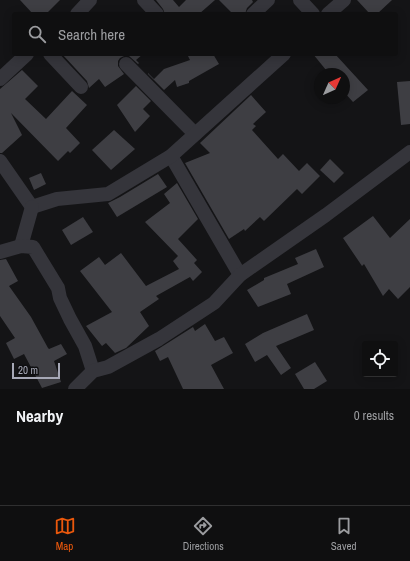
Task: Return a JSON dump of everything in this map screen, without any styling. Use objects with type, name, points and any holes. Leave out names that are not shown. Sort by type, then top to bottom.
[{"type":"street","points":[[79,12],[90,0]]},
{"type":"street","points":[[144,0],[155,12]]},
{"type":"street","points":[[255,12],[268,0]]},
{"type":"street","points":[[300,0],[311,12]]},
{"type":"street","points":[[330,12],[344,0]]},
{"type":"street","points":[[0,79],[25,56]]},
{"type":"street","points":[[52,56],[81,87]]},
{"type":"street","points":[[32,207],[57,199],[108,194],[171,156],[282,56]]},
{"type":"street","points":[[126,64],[195,134]]},
{"type":"street","points":[[75,389],[94,371],[108,367],[159,339],[214,302],[240,275],[410,152]]},
{"type":"street","points":[[171,156],[240,275]]},
{"type":"street","points":[[0,161],[32,207]]},
{"type":"street","points":[[21,246],[32,207]]},
{"type":"street","points":[[0,252],[21,246],[33,246],[58,288],[60,298],[85,346],[94,371]]},
{"type":"building","points":[[20,0],[60,0],[48,12],[31,12]]},
{"type":"building","points":[[156,0],[173,0],[179,7],[186,0],[215,0],[201,12],[164,12]]},
{"type":"building","points":[[219,0],[252,0],[253,2],[247,8],[246,12],[231,12]]},
{"type":"building","points":[[357,0],[392,0],[379,12],[368,12]]},
{"type":"building","points":[[64,56],[124,56],[118,61],[118,66],[124,74],[105,87],[99,79],[89,88],[87,81]]},
{"type":"building","points":[[129,56],[141,56],[136,60],[139,63],[138,64]]},
{"type":"building","points":[[188,56],[214,56],[219,64],[189,81],[189,83],[177,87],[175,80],[164,90],[148,74],[154,79],[164,69],[190,60]]},
{"type":"building","points":[[315,56],[337,56],[348,68],[324,68]]},
{"type":"building","points":[[22,70],[38,86],[25,99],[46,119],[72,91],[87,105],[66,128],[80,143],[70,153],[68,151],[58,161],[11,113],[22,135],[2,153],[0,153],[0,89]]},
{"type":"building","points":[[350,70],[368,90],[353,102],[350,99]]},
{"type":"building","points":[[410,81],[410,124],[401,125],[397,82]]},
{"type":"building","points":[[136,86],[151,101],[143,109],[150,116],[135,132],[117,105]]},
{"type":"building","points":[[251,95],[266,112],[253,124],[256,126],[252,130],[278,159],[283,154],[299,171],[307,163],[320,176],[302,194],[297,189],[264,221],[260,217],[245,231],[244,229],[229,239],[185,163],[210,153],[200,143]]},
{"type":"building","points":[[114,130],[135,149],[111,170],[92,150]]},
{"type":"building","points":[[330,159],[344,173],[334,183],[320,170]]},
{"type":"building","points":[[41,173],[46,184],[34,190],[29,178]]},
{"type":"building","points":[[158,174],[167,187],[117,217],[108,203]]},
{"type":"building","points":[[177,183],[198,219],[178,239],[197,260],[194,263],[202,272],[193,281],[190,277],[156,296],[159,299],[140,312],[149,326],[126,348],[115,353],[106,343],[102,346],[86,326],[112,312],[80,271],[99,257],[105,265],[121,253],[146,286],[179,269],[173,261],[178,256],[145,222],[170,203],[164,194]]},
{"type":"building","points":[[373,216],[390,238],[410,219],[410,287],[398,299],[389,289],[383,296],[364,264],[362,266],[343,238]]},
{"type":"building","points":[[83,217],[93,232],[71,245],[62,230]]},
{"type":"building","points":[[316,249],[324,267],[287,284],[291,294],[258,307],[247,290],[264,280],[264,278],[298,264],[295,258]]},
{"type":"building","points":[[6,259],[18,281],[9,286],[31,317],[48,348],[49,349],[61,344],[67,354],[54,361],[61,382],[42,388],[24,354],[14,359],[6,343],[15,338],[0,316],[0,260]]},
{"type":"building","points":[[307,314],[314,330],[276,346],[291,368],[281,375],[267,355],[255,362],[245,344],[263,333]]},
{"type":"building","points":[[205,324],[215,341],[224,337],[233,353],[211,365],[224,389],[183,389],[168,357],[160,361],[155,351],[193,327],[195,331]]},
{"type":"building","points":[[315,362],[327,381],[314,389],[304,389],[295,374]]}]
